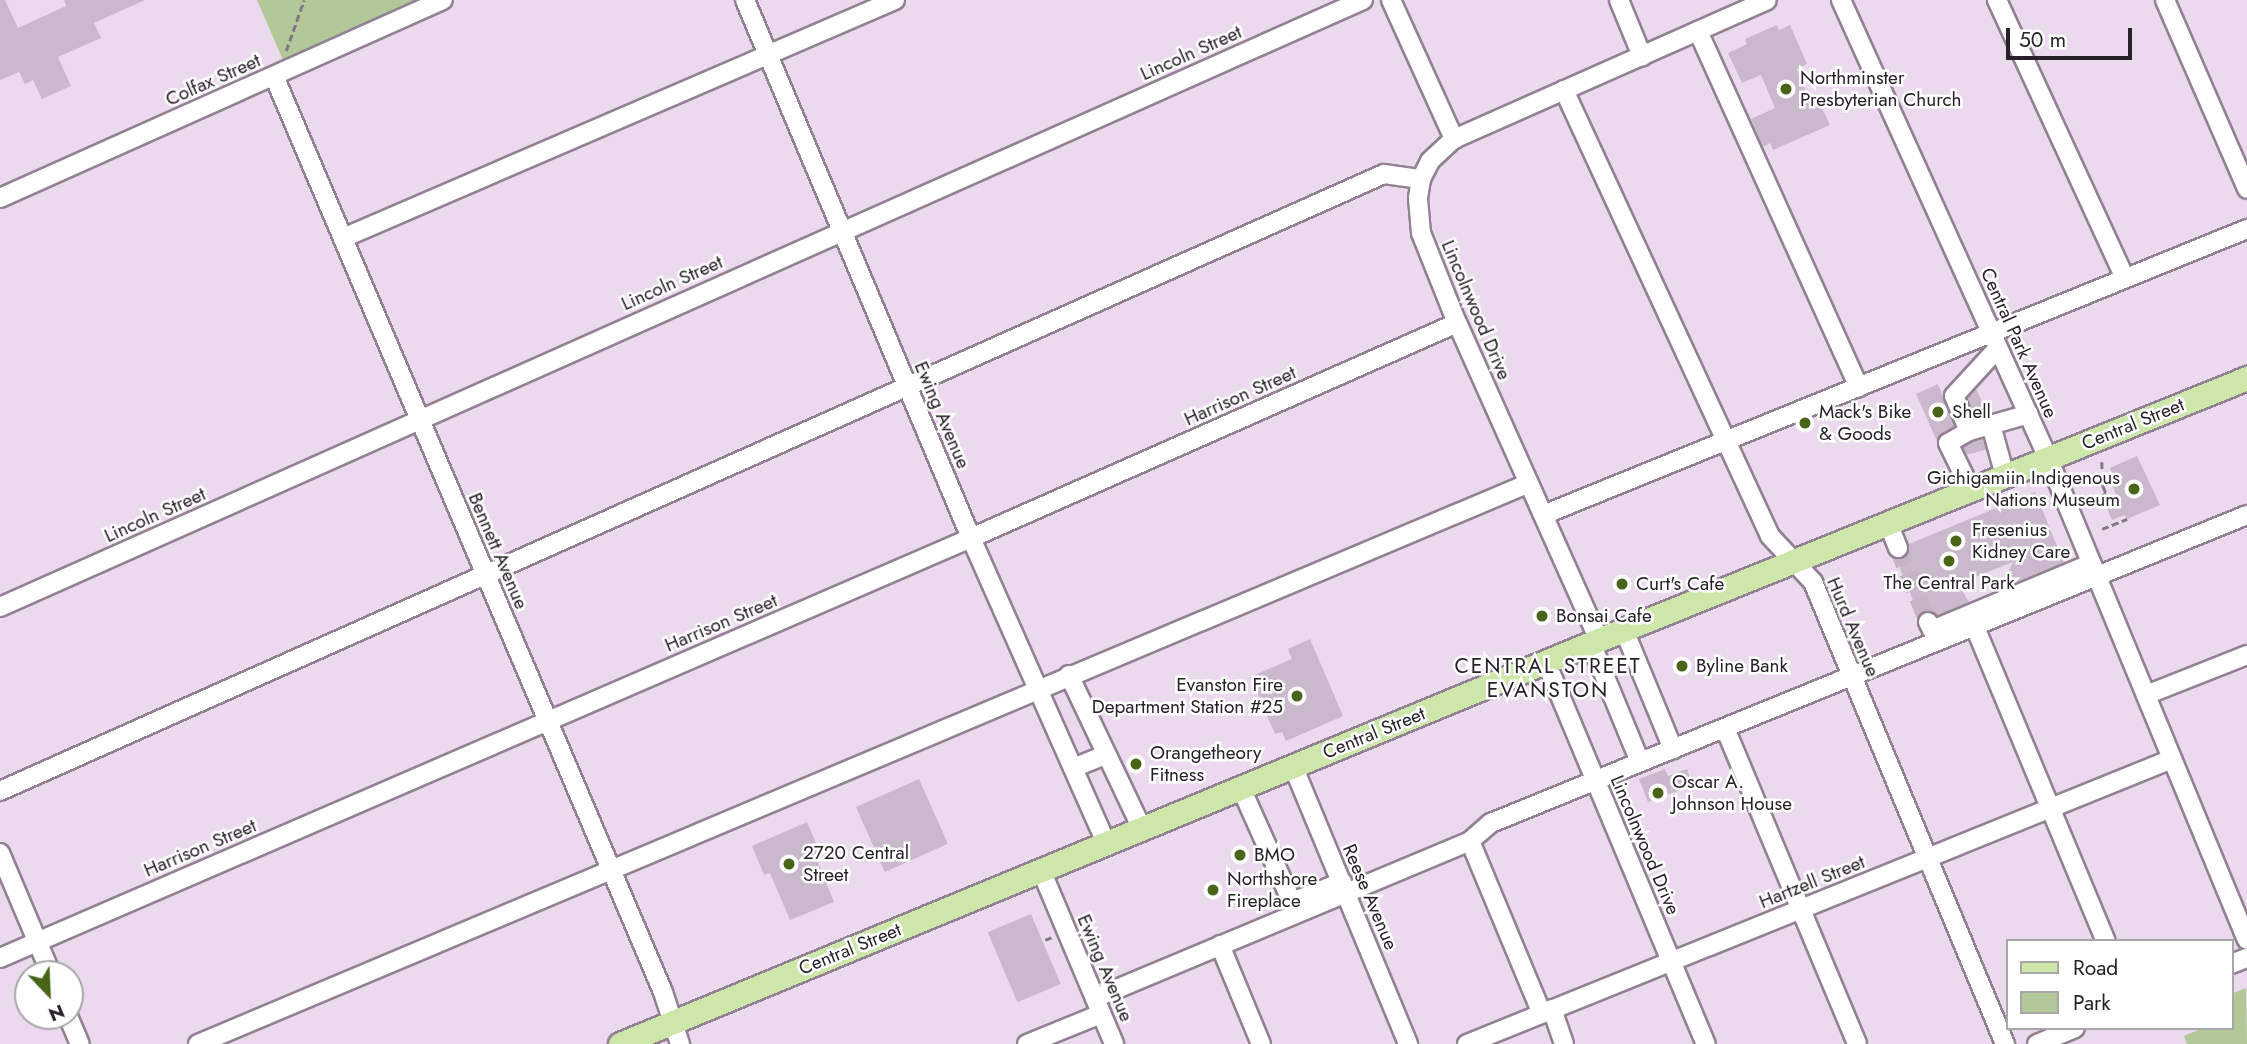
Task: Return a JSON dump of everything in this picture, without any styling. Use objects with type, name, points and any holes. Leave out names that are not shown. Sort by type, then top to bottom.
[{"type":"main road","name":"Central Street","points":[[620,1044],[676,1033],[1041,870],[2247,378]]},
{"type":"street","name":"Colfax Street","points":[[0,198],[443,0]]},
{"type":"street","name":"Ewing Avenue","points":[[745,0],[971,538],[1106,844]]},
{"type":"street","points":[[343,238],[895,0]]},
{"type":"street","name":"Lincoln Street","points":[[0,607],[1363,0]]},
{"type":"street","points":[[1391,0],[1454,139]]},
{"type":"street","points":[[1619,0],[1642,56]]},
{"type":"street","points":[[0,791],[1384,174],[1421,179],[1430,161],[1454,139],[1767,0]]},
{"type":"street","name":"Central Park Avenue","points":[[1841,0],[2048,458],[2247,940]]},
{"type":"street","points":[[1997,0],[2125,278]]},
{"type":"street","points":[[2165,0],[2247,189]]},
{"type":"street","points":[[1698,31],[1859,387]]},
{"type":"street","name":"Bennett Avenue","points":[[274,76],[611,869],[676,1033]]},
{"type":"street","name":"Hurd Avenue","points":[[1564,90],[1770,536],[1813,582],[2005,1044]]},
{"type":"street","name":"Lincolnwood Drive","points":[[1421,179],[1418,208],[1421,233],[1457,323],[1543,516],[1595,642],[1640,762]]},
{"type":"street","points":[[1543,516],[1859,387],[1995,340],[2125,278],[2247,229]]},
{"type":"street","name":"Harrison Street","points":[[0,958],[971,538],[1457,323]]},
{"type":"street","points":[[1969,431],[1954,396],[1995,340]]},
{"type":"street","points":[[1970,490],[1948,443],[1969,431],[2029,415]]},
{"type":"street","points":[[1991,425],[2005,476]]},
{"type":"street","points":[[205,1043],[1529,483]]},
{"type":"street","points":[[1928,622],[1932,630],[2247,516]]},
{"type":"street","points":[[1888,523],[1898,548]]},
{"type":"street","points":[[1027,1044],[1220,945],[1344,888],[1471,841],[1491,823],[1975,627],[2094,570]]},
{"type":"street","points":[[1975,627],[2105,939]]},
{"type":"street","points":[[1624,630],[1674,749]]},
{"type":"street","points":[[2146,695],[2247,655]]},
{"type":"street","name":"Lincolnwood Drive","points":[[1546,662],[1706,1044]]},
{"type":"street","points":[[1069,676],[1142,829]]},
{"type":"street","points":[[1725,728],[1857,1044]]},
{"type":"street","points":[[1073,768],[1106,755]]},
{"type":"street","name":"Hartzell Street","points":[[1467,1044],[2172,759]]},
{"type":"street","name":"Reese Avenue","points":[[1293,766],[1408,1044]]},
{"type":"street","points":[[1241,788],[1292,902],[1344,888]]},
{"type":"street","points":[[1471,841],[1547,1012],[1564,1044]]},
{"type":"street","points":[[0,853],[45,960]]},
{"type":"street","name":"Ewing Avenue","points":[[1041,870],[1114,1044]]},
{"type":"street","points":[[1220,945],[1261,1044]]},
{"type":"street","points":[[2037,1044],[2071,1030]]},
{"type":"path","points":[[274,76],[304,0]]},
{"type":"path","points":[[2091,500],[2107,495],[2102,462]]},
{"type":"path","points":[[2102,529],[2127,519]]},
{"type":"green space","points":[[257,0],[422,0],[283,60]]},
{"type":"green space","points":[[2246,988],[2247,1044],[2187,1044],[2184,1036],[2198,1030],[2233,1030],[2233,993]]},
{"type":"building","points":[[0,0],[5,0],[18,28],[66,6],[64,0],[145,0],[94,23],[101,38],[58,57],[71,86],[42,99],[33,80],[25,84],[19,72],[0,80]]},
{"type":"building","name":"Northminster Presbyterian Church","points":[[1777,25],[1779,30],[1790,25],[1807,64],[1797,69],[1809,99],[1816,95],[1830,125],[1773,150],[1770,143],[1763,147],[1751,119],[1775,108],[1761,75],[1742,83],[1728,53],[1747,44],[1745,39]]},
{"type":"building","name":"Shell","points":[[1938,384],[1955,426],[1937,441],[1916,394]]},
{"type":"building","points":[[1976,389],[1988,413],[1976,417],[1967,398]]},
{"type":"building","points":[[1983,439],[1986,450],[1965,455],[1962,445]]},
{"type":"building","name":"Gichigamiin Indigenous Nations Museum","points":[[2137,456],[2160,505],[2127,519],[2125,515],[2112,520],[2103,499],[2116,494],[2112,485],[2116,483],[2110,468]]},
{"type":"building","name":"The Central Park","points":[[2035,492],[2064,563],[2014,583],[2009,570],[2013,562],[1958,584],[1969,602],[1937,616],[1928,611],[1919,615],[1896,559],[1906,556],[1909,544]]},
{"type":"building","name":"Evanston Fire Department Station #25","points":[[1310,639],[1343,716],[1286,741],[1282,732],[1275,734],[1250,677],[1292,659],[1288,649]]},
{"type":"building","name":"Oscar A. Johnson House","points":[[1665,769],[1668,776],[1687,769],[1693,785],[1648,802],[1639,779]]},
{"type":"building","points":[[919,779],[948,844],[885,872],[856,807]]},
{"type":"building","name":"2720 Central Street","points":[[807,822],[820,853],[815,855],[834,902],[790,920],[770,873],[764,875],[752,846]]},
{"type":"building","points":[[1031,914],[1061,984],[1017,1002],[988,932]]},
{"type":"tunnel","points":[[1898,548],[1928,622]]},
{"type":"place","name":"Northminster Presbyterian Church","points":[[1786,89]]},
{"type":"place","name":"Shell","points":[[1938,412]]},
{"type":"place","name":"Mack's Bike & Goods","points":[[1805,423]]},
{"type":"place","name":"Gichigamiin Indigenous Nations Museum","points":[[2134,489]]},
{"type":"place","name":"Fresenius Kidney Care","points":[[1956,541]]},
{"type":"place","name":"The Central Park","points":[[1949,561]]},
{"type":"place","name":"Curt's Cafe","points":[[1622,584]]},
{"type":"place","name":"Bonsai Cafe","points":[[1542,616]]},
{"type":"place","name":"Byline Bank","points":[[1682,666]]},
{"type":"place","name":"Evanston Fire Department Station #25","points":[[1297,696]]},
{"type":"place","name":"Orangetheory Fitness","points":[[1136,764]]},
{"type":"place","name":"Oscar A. Johnson House","points":[[1658,793]]},
{"type":"place","name":"BMO","points":[[1240,855]]},
{"type":"place","name":"2720 Central Street","points":[[789,864]]},
{"type":"place","name":"Northshore Fireplace","points":[[1213,890]]},
{"type":"district","name":"CENTRAL STREET EVANSTON","points":[[1548,678]]}]
